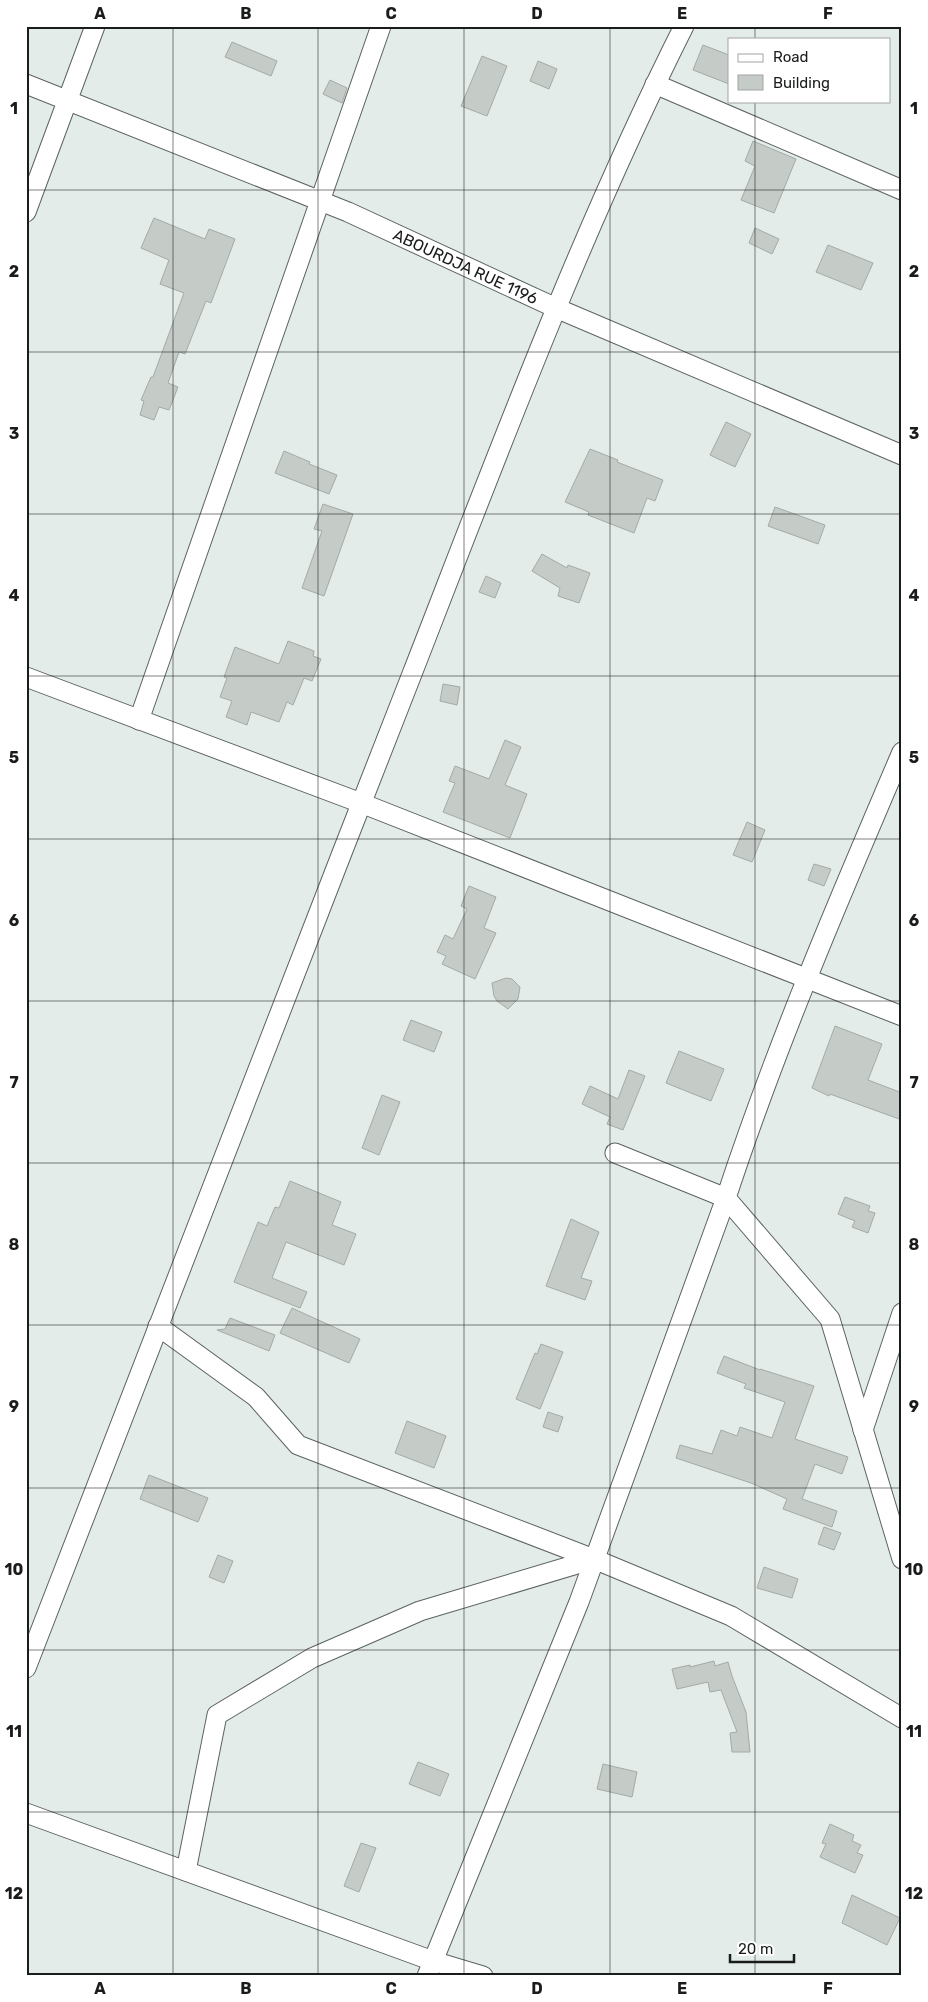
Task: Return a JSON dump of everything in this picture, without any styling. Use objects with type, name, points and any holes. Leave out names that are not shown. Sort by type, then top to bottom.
[{"type":"street","points":[[26,212],[95,26]]},
{"type":"street","points":[[139,720],[381,26]]},
{"type":"street","points":[[26,1668],[361,804],[556,308],[655,84],[684,26]]},
{"type":"street","name":"ABOURDJA RUE 1196","points":[[26,84],[348,212],[556,308],[902,454]]},
{"type":"street","points":[[655,84],[902,190]]},
{"type":"street","points":[[26,677],[361,804],[902,1016]]},
{"type":"street","points":[[430,1968],[579,1602],[726,1198],[748,1130],[846,884],[902,752]]},
{"type":"street","points":[[615,1153],[726,1198],[830,1319],[902,1559]]},
{"type":"street","points":[[863,1430],[902,1313]]},
{"type":"street","points":[[158,1326],[256,1397],[298,1444],[594,1559],[731,1616],[902,1718]]},
{"type":"street","points":[[186,1871],[217,1714],[312,1658],[420,1611],[594,1559]]},
{"type":"street","points":[[26,1814],[186,1871],[430,1968],[483,1976]]},
{"type":"building","points":[[232,42],[277,61],[271,76],[225,57]]},
{"type":"building","points":[[703,45],[728,55],[728,84],[693,70]]},
{"type":"building","points":[[482,56],[507,66],[487,116],[461,106]]},
{"type":"building","points":[[538,61],[557,69],[549,89],[530,81]]},
{"type":"building","points":[[330,80],[347,88],[342,103],[323,94]]},
{"type":"building","points":[[753,141],[796,159],[774,213],[741,200],[755,166],[745,161]]},
{"type":"building","points":[[154,218],[205,239],[209,229],[235,239],[211,303],[206,301],[185,354],[179,352],[168,383],[178,387],[169,410],[159,407],[154,420],[140,415],[144,401],[141,400],[151,377],[153,377],[184,293],[160,284],[169,260],[141,248]]},
{"type":"building","points":[[755,228],[779,239],[772,254],[749,243]]},
{"type":"building","points":[[828,245],[873,263],[861,290],[816,272]]},
{"type":"building","points":[[726,422],[751,434],[735,467],[710,455]]},
{"type":"building","points":[[590,449],[663,480],[655,501],[647,498],[634,533],[588,515],[589,512],[565,502]]},
{"type":"building","points":[[284,451],[310,462],[309,464],[337,475],[329,494],[275,473]]},
{"type":"building","points":[[323,504],[353,514],[324,596],[302,588],[322,531],[314,529]]},
{"type":"building","points":[[775,507],[825,525],[818,544],[768,526]]},
{"type":"building","points":[[542,554],[567,568],[568,565],[590,573],[579,603],[558,596],[560,588],[532,571]]},
{"type":"building","points":[[486,576],[501,583],[495,598],[479,592]]},
{"type":"building","points":[[288,641],[314,651],[313,656],[321,659],[312,681],[304,678],[293,705],[287,702],[279,722],[251,712],[247,725],[226,717],[232,701],[220,697],[227,678],[224,677],[235,647],[279,664]]},
{"type":"building","points":[[443,684],[460,687],[457,705],[440,701]]},
{"type":"building","points":[[505,740],[521,747],[505,785],[527,794],[510,838],[443,812],[455,783],[449,781],[455,766],[489,779]]},
{"type":"building","points":[[747,822],[765,830],[752,862],[733,855]]},
{"type":"building","points":[[814,864],[831,869],[824,886],[808,880]]},
{"type":"building","points":[[469,886],[496,897],[484,928],[496,933],[475,979],[442,964],[446,956],[437,952],[445,935],[453,939],[467,909],[461,906]]},
{"type":"building","points":[[506,978],[512,979],[520,987],[518,999],[508,1009],[497,1001],[494,996],[492,983]]},
{"type":"building","points":[[411,1020],[442,1032],[434,1052],[403,1040]]},
{"type":"building","points":[[835,1026],[882,1044],[868,1080],[902,1093],[902,1120],[830,1094],[829,1096],[812,1088]]},
{"type":"building","points":[[679,1051],[724,1069],[711,1101],[666,1083]]},
{"type":"building","points":[[629,1070],[645,1076],[623,1130],[607,1124],[610,1117],[582,1104],[590,1086],[618,1099]]},
{"type":"building","points":[[382,1095],[400,1102],[379,1155],[362,1148]]},
{"type":"building","points":[[290,1181],[341,1202],[332,1225],[356,1234],[344,1265],[286,1242],[272,1278],[307,1292],[300,1308],[234,1282],[258,1222],[267,1226],[275,1207],[279,1208]]},
{"type":"building","points":[[845,1197],[870,1206],[868,1211],[875,1213],[868,1233],[852,1227],[855,1221],[838,1214]]},
{"type":"building","points":[[571,1219],[599,1232],[581,1278],[592,1281],[585,1300],[546,1286]]},
{"type":"building","points":[[292,1308],[360,1339],[349,1363],[280,1333]]},
{"type":"building","points":[[230,1318],[275,1335],[269,1351],[217,1330],[225,1329]]},
{"type":"building","points":[[541,1344],[563,1352],[540,1409],[516,1399],[535,1353],[537,1354]]},
{"type":"building","points":[[724,1356],[760,1370],[814,1386],[795,1439],[848,1457],[842,1474],[815,1464],[802,1499],[837,1511],[832,1527],[783,1509],[787,1499],[751,1483],[676,1458],[680,1445],[712,1454],[721,1430],[737,1436],[740,1427],[772,1438],[785,1402],[744,1388],[746,1384],[717,1373]]},
{"type":"building","points":[[548,1412],[563,1417],[558,1432],[543,1427]]},
{"type":"building","points":[[407,1421],[446,1436],[434,1468],[395,1453]]},
{"type":"building","points":[[149,1475],[208,1498],[198,1522],[140,1499]]},
{"type":"building","points":[[824,1527],[841,1533],[834,1550],[818,1544]]},
{"type":"building","points":[[218,1555],[233,1561],[224,1583],[209,1577]]},
{"type":"building","points":[[764,1567],[798,1579],[792,1598],[757,1588]]},
{"type":"building","points":[[714,1661],[715,1666],[728,1662],[746,1712],[750,1752],[732,1752],[730,1733],[737,1732],[721,1690],[710,1692],[708,1682],[677,1689],[672,1669]]},
{"type":"building","points":[[418,1762],[449,1774],[440,1796],[409,1784]]},
{"type":"building","points":[[603,1764],[637,1772],[632,1797],[597,1789]]},
{"type":"building","points":[[830,1824],[854,1835],[852,1841],[861,1845],[857,1853],[863,1855],[855,1873],[820,1857],[826,1844],[822,1843]]},
{"type":"building","points":[[361,1843],[376,1848],[359,1892],[344,1886]]},
{"type":"building","points":[[852,1895],[900,1918],[887,1945],[842,1923]]}]
